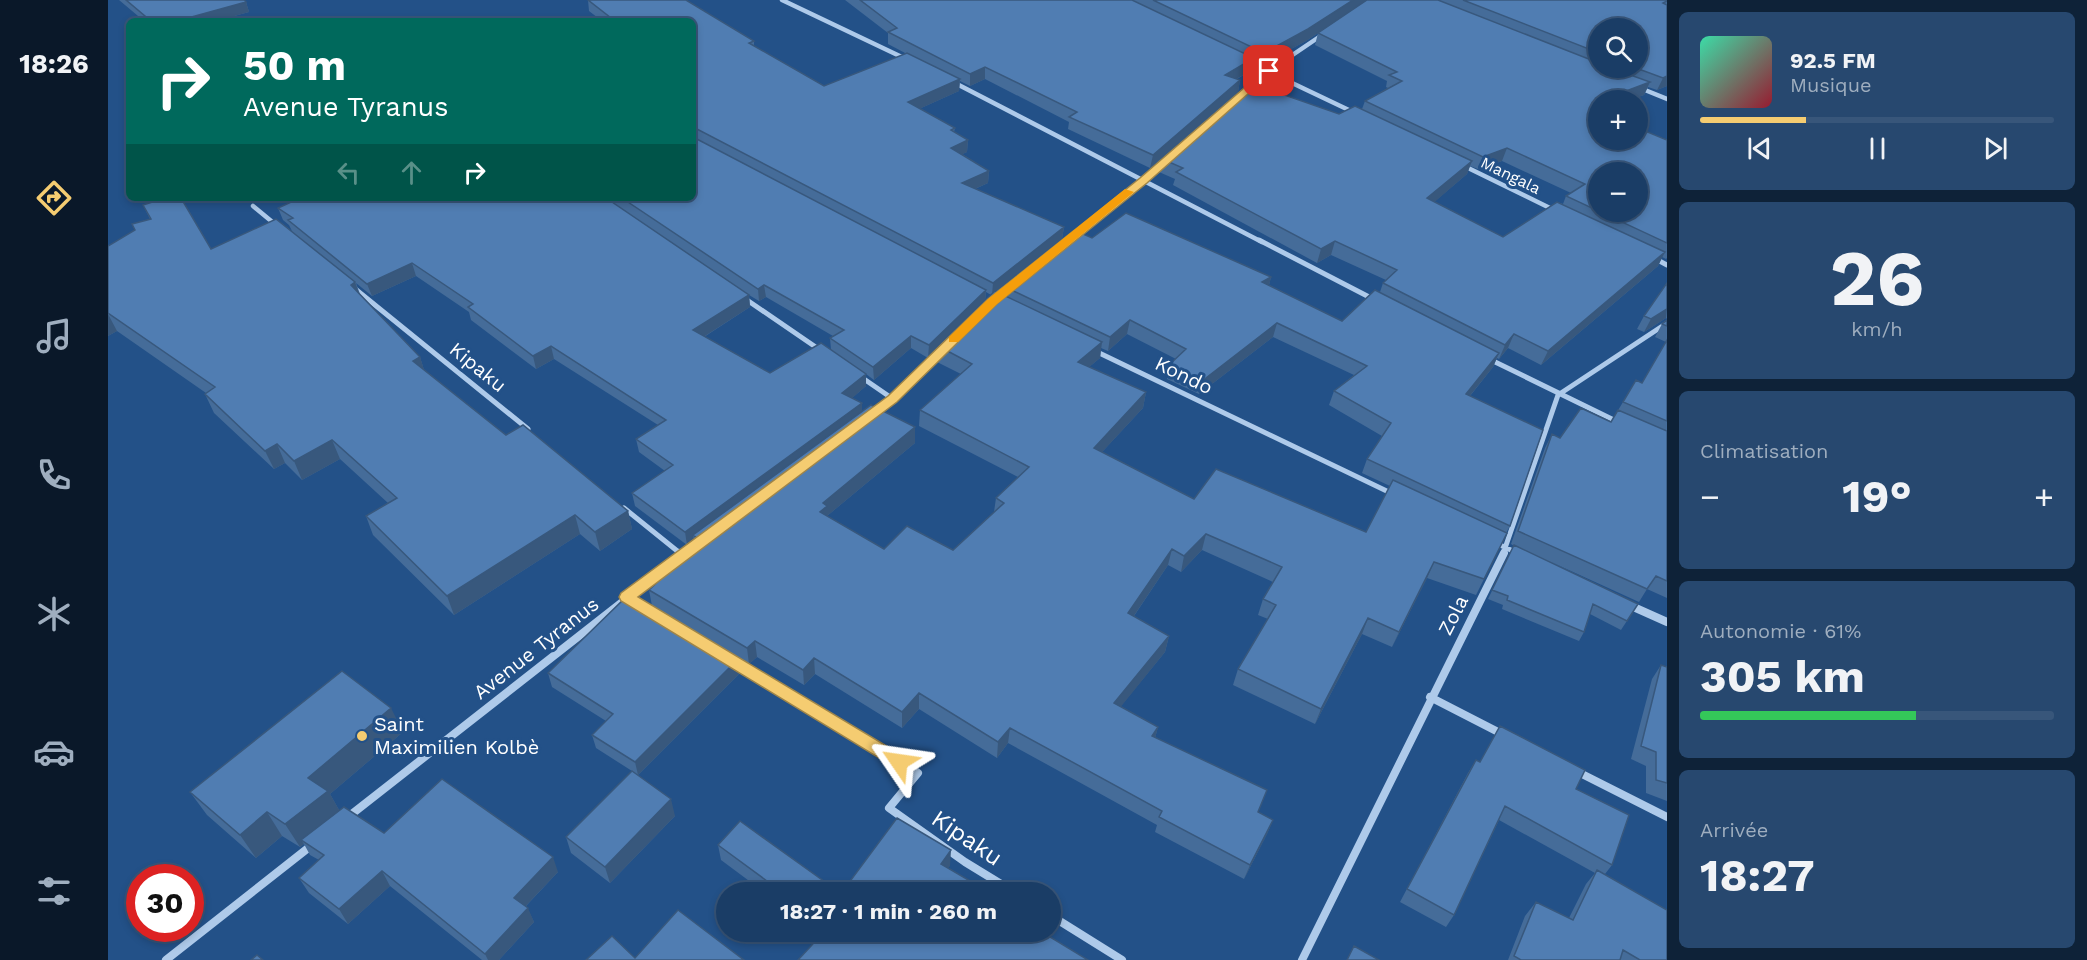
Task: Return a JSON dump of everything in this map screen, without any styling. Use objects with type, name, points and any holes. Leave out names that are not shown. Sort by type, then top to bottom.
[{"type":"street","points":[[782,0],[918,65]]},
{"type":"street","points":[[1242,95],[1269,71],[1326,32]]},
{"type":"street","points":[[1238,57],[1355,113]]},
{"type":"street","points":[[949,80],[1377,301]]},
{"type":"street","points":[[1634,86],[1667,99]]},
{"type":"street","points":[[1064,244],[1170,157]]},
{"type":"street","name":"Mangala","points":[[1452,160],[1559,212]]},
{"type":"street","points":[[253,206],[280,228]]},
{"type":"street","points":[[1646,254],[1667,264]]},
{"type":"street","name":"Kipaku","points":[[344,280],[536,436]]},
{"type":"street","points":[[736,292],[824,352]]},
{"type":"street","points":[[1558,395],[1667,323]]},
{"type":"street","points":[[864,420],[892,399],[951,342]]},
{"type":"street","name":"Kondo","points":[[1089,348],[1399,497]]},
{"type":"street","points":[[1483,356],[1558,395],[1623,424]]},
{"type":"street","points":[[853,372],[892,399]]},
{"type":"street","name":"Zola","points":[[1302,960],[1430,697],[1506,548],[1558,395]]},
{"type":"street","points":[[618,502],[682,555]]},
{"type":"street","points":[[1485,538],[1528,558]]},
{"type":"street","name":"Avenue Tyranus","points":[[344,820],[701,540]]},
{"type":"street","points":[[627,597],[636,603]]},
{"type":"street","points":[[1624,603],[1667,622]]},
{"type":"street","name":"Kipaku","points":[[725,656],[918,773],[890,808],[965,862],[998,882]]},
{"type":"street","points":[[1430,697],[1512,739]]},
{"type":"street","points":[[1574,770],[1667,817]]},
{"type":"street","points":[[166,960],[316,842]]},
{"type":"street","points":[[1061,922],[1122,960]]},
{"type":"building","points":[[126,0],[244,0],[246,2],[188,18],[147,18]]},
{"type":"building","points":[[588,0],[686,0],[754,41],[749,43],[824,86],[907,53],[960,79],[908,102],[955,128],[951,130],[968,140],[951,148],[989,171],[962,183],[1064,227],[993,283],[696,129],[696,18],[611,18]]},
{"type":"building","points":[[860,0],[1132,0],[1254,58],[1225,75],[1240,80],[1153,155],[1069,117],[1077,112],[985,67],[970,74],[888,32],[897,28]]},
{"type":"building","points":[[1153,0],[1353,0],[1308,29],[1264,53]]},
{"type":"building","points":[[1367,0],[1438,0],[1588,59],[1588,78],[1639,78],[1650,82],[1629,90],[1588,90],[1588,150],[1648,150],[1648,132],[1667,140],[1667,243],[1622,222],[1648,222],[1648,162],[1588,162],[1588,206],[1566,196],[1585,184],[1507,148],[1483,157],[1365,101],[1402,81],[1389,75],[1397,72],[1318,33]]},
{"type":"building","points":[[1463,0],[1667,0],[1663,3],[1667,5],[1667,76],[1663,78],[1648,72],[1648,18],[1588,18],[1588,49]]},
{"type":"building","points":[[1250,83],[1339,114],[1355,106],[1472,161],[1427,198],[1503,237],[1557,202],[1588,216],[1588,222],[1600,222],[1665,252],[1548,351],[1514,334],[1505,345],[1383,283],[1397,270],[1335,241],[1321,249],[1176,172],[1183,168],[1162,159]]},
{"type":"building","points":[[696,139],[986,290],[929,345],[911,336],[873,367],[830,338],[844,330],[764,285],[758,289],[626,201],[696,201]]},
{"type":"building","points":[[156,201],[183,201],[211,249],[276,219],[355,282],[351,285],[420,357],[413,361],[506,435],[523,425],[628,511],[595,532],[575,515],[447,596],[366,516],[397,498],[332,440],[294,461],[277,444],[265,451],[205,394],[215,387],[108,313],[108,246],[135,230],[132,224],[151,219],[143,205]]},
{"type":"building","points":[[293,201],[610,201],[749,295],[693,330],[770,373],[821,343],[866,374],[842,393],[862,403],[685,532],[632,493],[673,465],[636,439],[666,420],[551,346],[533,356],[468,307],[473,304],[412,263],[367,284],[288,220],[293,218],[278,208]]},
{"type":"building","points":[[1126,213],[1271,277],[1262,282],[1342,321],[1375,290],[1499,353],[1466,394],[1543,430],[1510,526],[1367,459],[1391,423],[1334,391],[1367,366],[1277,323],[1202,381],[1169,365],[1186,349],[1130,320],[1110,337],[1003,286],[1074,230],[1092,238]]},
{"type":"building","points":[[1667,283],[1667,309],[1651,319],[1644,316]]},
{"type":"building","points":[[995,291],[1102,342],[1078,362],[1146,392],[1094,448],[1194,499],[1216,469],[1366,532],[1393,480],[1507,533],[1484,579],[1434,562],[1399,632],[1368,618],[1321,709],[1238,669],[1276,605],[1263,599],[1282,567],[1206,534],[1184,556],[1172,549],[1128,613],[1169,636],[1114,703],[1158,727],[1152,736],[1267,790],[1258,812],[1273,820],[1250,865],[1159,817],[1162,811],[1010,728],[998,742],[919,693],[902,712],[814,658],[803,670],[755,641],[747,648],[649,590],[701,541],[693,535],[871,405],[915,427],[823,503],[827,506],[820,512],[884,549],[907,526],[953,550],[1004,503],[996,498],[1029,467],[920,410],[972,364],[938,346]]},
{"type":"building","points":[[1667,340],[1667,421],[1623,402],[1636,380],[1642,383]]},
{"type":"building","points":[[1581,408],[1611,422],[1618,410],[1667,431],[1667,581],[1656,576],[1647,589],[1518,531],[1552,434],[1560,438]]},
{"type":"building","points":[[1514,545],[1638,604],[1627,621],[1593,604],[1584,632],[1507,600],[1508,596],[1492,590]]},
{"type":"building","points":[[624,599],[635,605],[640,600],[738,659],[635,762],[592,735],[613,714],[548,673]]},
{"type":"building","points":[[1661,665],[1667,667],[1667,783],[1656,780],[1656,752],[1641,746]]},
{"type":"building","points":[[342,671],[391,708],[308,778],[328,791],[285,824],[267,812],[240,835],[190,792]]},
{"type":"building","points":[[1500,726],[1585,770],[1576,789],[1629,815],[1612,865],[1505,806],[1454,915],[1407,889],[1476,760],[1480,762]]},
{"type":"building","points":[[632,771],[671,799],[605,867],[566,837]]},
{"type":"building","points":[[442,779],[553,857],[514,898],[528,908],[485,954],[382,871],[339,909],[299,878],[324,855],[301,840],[344,807],[384,833]]},
{"type":"building","points":[[897,818],[951,850],[941,864],[972,882],[849,882]]},
{"type":"building","points":[[740,821],[825,882],[768,882],[718,845]]},
{"type":"building","points":[[1597,870],[1667,910],[1667,960],[1640,960],[1623,950],[1620,960],[1521,960],[1514,956],[1536,902],[1573,920]]},
{"type":"building","points":[[678,910],[716,939],[716,942],[720,942],[744,960],[586,960],[612,936],[635,958]]},
{"type":"building","points":[[815,942],[1058,942],[1088,960],[798,960]]},
{"type":"building","points":[[1354,946],[1379,960],[1347,960]]},
{"type":"building","points":[[257,955],[263,960],[251,960]]},
{"type":"slow traffic","points":[[953,340],[993,301],[1129,192]]},
{"type":"place","name":"Saint Maximilien Kolbè","points":[[362,736]]},
{"type":"route","points":[[899,762],[627,597],[892,399],[993,301],[1143,180],[1269,71]]}]
